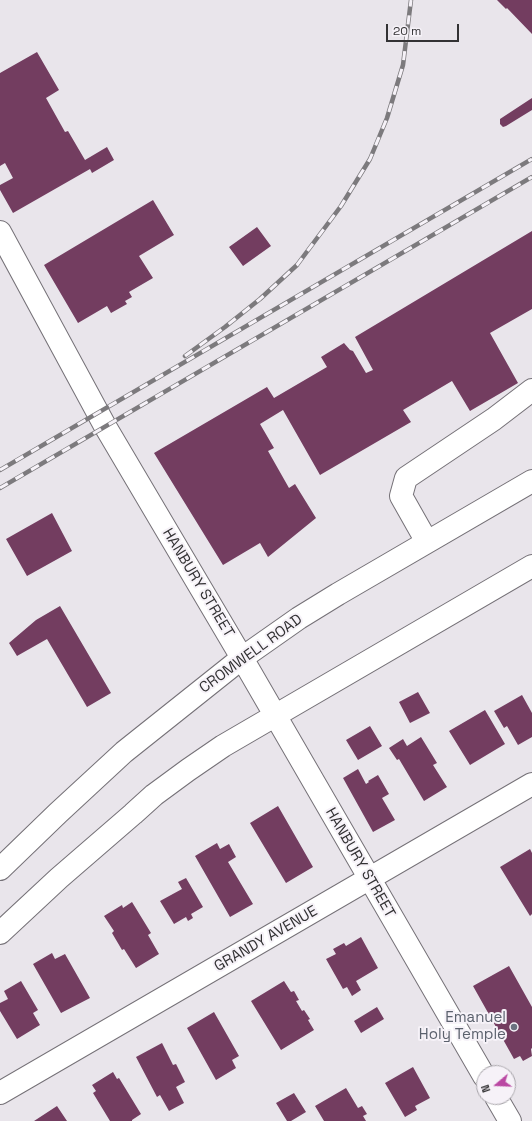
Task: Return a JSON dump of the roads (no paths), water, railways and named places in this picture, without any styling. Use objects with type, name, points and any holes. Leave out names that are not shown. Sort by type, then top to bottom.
[{"type":"street","name":"HANBURY STREET","points":[[3,243],[101,420],[276,716],[478,1065]]},
{"type":"street","points":[[427,542],[401,496],[406,478],[494,419],[532,390]]},
{"type":"street","name":"CROMWELL ROAD","points":[[0,869],[124,752],[242,658],[299,618],[338,594],[532,481]]},
{"type":"street","points":[[0,933],[59,878],[154,795],[188,770],[224,746],[532,566]]},
{"type":"street","name":"GRANDY AVENUE","points":[[0,1093],[532,784]]},
{"type":"street","points":[[501,1105],[510,1121]]},
{"type":"railway","points":[[185,356],[260,299],[297,265],[341,206],[370,159],[387,118],[403,65],[411,0]]},
{"type":"railway","points":[[0,470],[532,159]]},
{"type":"railway","points":[[0,488],[532,177]]},
{"type":"place","name":"Emanuel Holy Temple","points":[[514,1027]]}]
